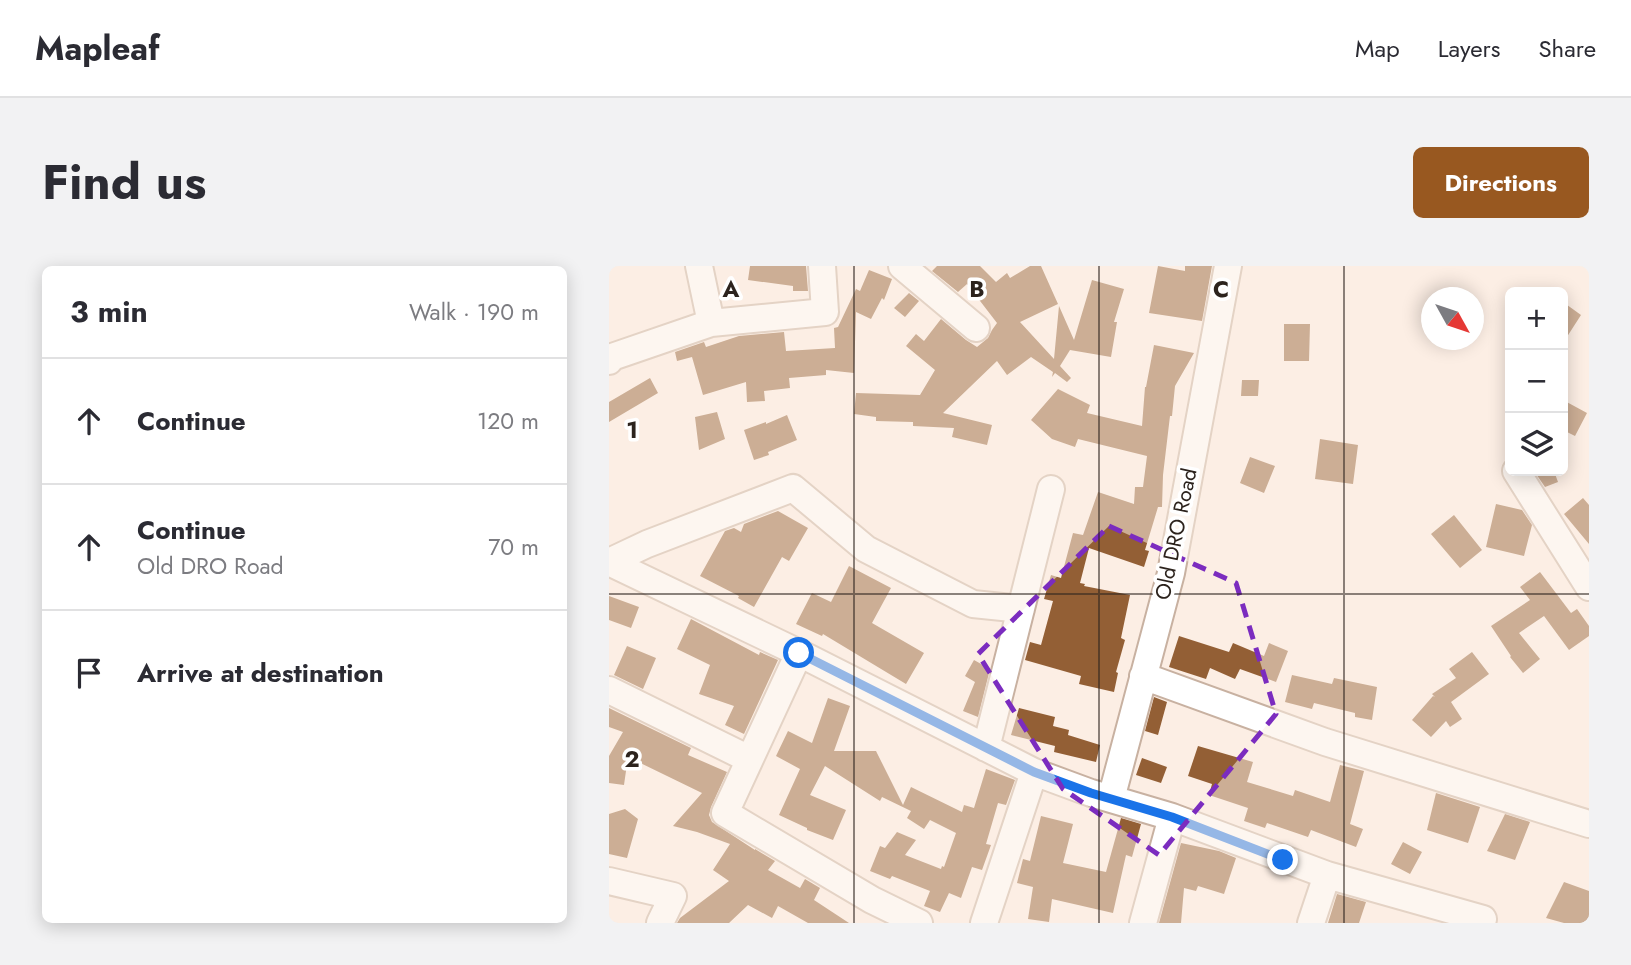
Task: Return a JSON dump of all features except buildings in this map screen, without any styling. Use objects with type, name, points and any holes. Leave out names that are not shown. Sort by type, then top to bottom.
[{"type":"street","points":[[699,266],[711,323]]},
{"type":"street","points":[[610,358],[711,323],[825,312],[822,266]]},
{"type":"street","points":[[902,266],[976,328]]},
{"type":"street","name":"Old DRO Road","points":[[1101,796],[1143,676],[1171,573],[1228,266]]},
{"type":"street","points":[[1520,476],[1589,587]]},
{"type":"street","points":[[609,562],[647,544],[793,488],[866,549],[972,604],[1021,609]]},
{"type":"street","points":[[986,748],[1051,489]]},
{"type":"street","points":[[609,562],[799,653],[1034,772],[1172,817],[1327,875],[1486,922]]},
{"type":"street","points":[[799,653],[725,813],[872,900],[919,923]]},
{"type":"street","points":[[1143,676],[1325,742],[1589,824]]},
{"type":"street","points":[[609,690],[749,759]]},
{"type":"street","points":[[984,923],[1034,772]]},
{"type":"street","points":[[1143,923],[1172,817]]},
{"type":"street","points":[[1311,923],[1327,875]]},
{"type":"street","points":[[609,881],[673,896],[660,923]]},
{"type":"highlighted area","points":[[1109,526],[1236,583],[1276,714],[1159,855],[1063,789],[978,654]]},
{"type":"route","points":[[799,653],[1034,772],[1091,793],[1172,817],[1283,860]]}]
